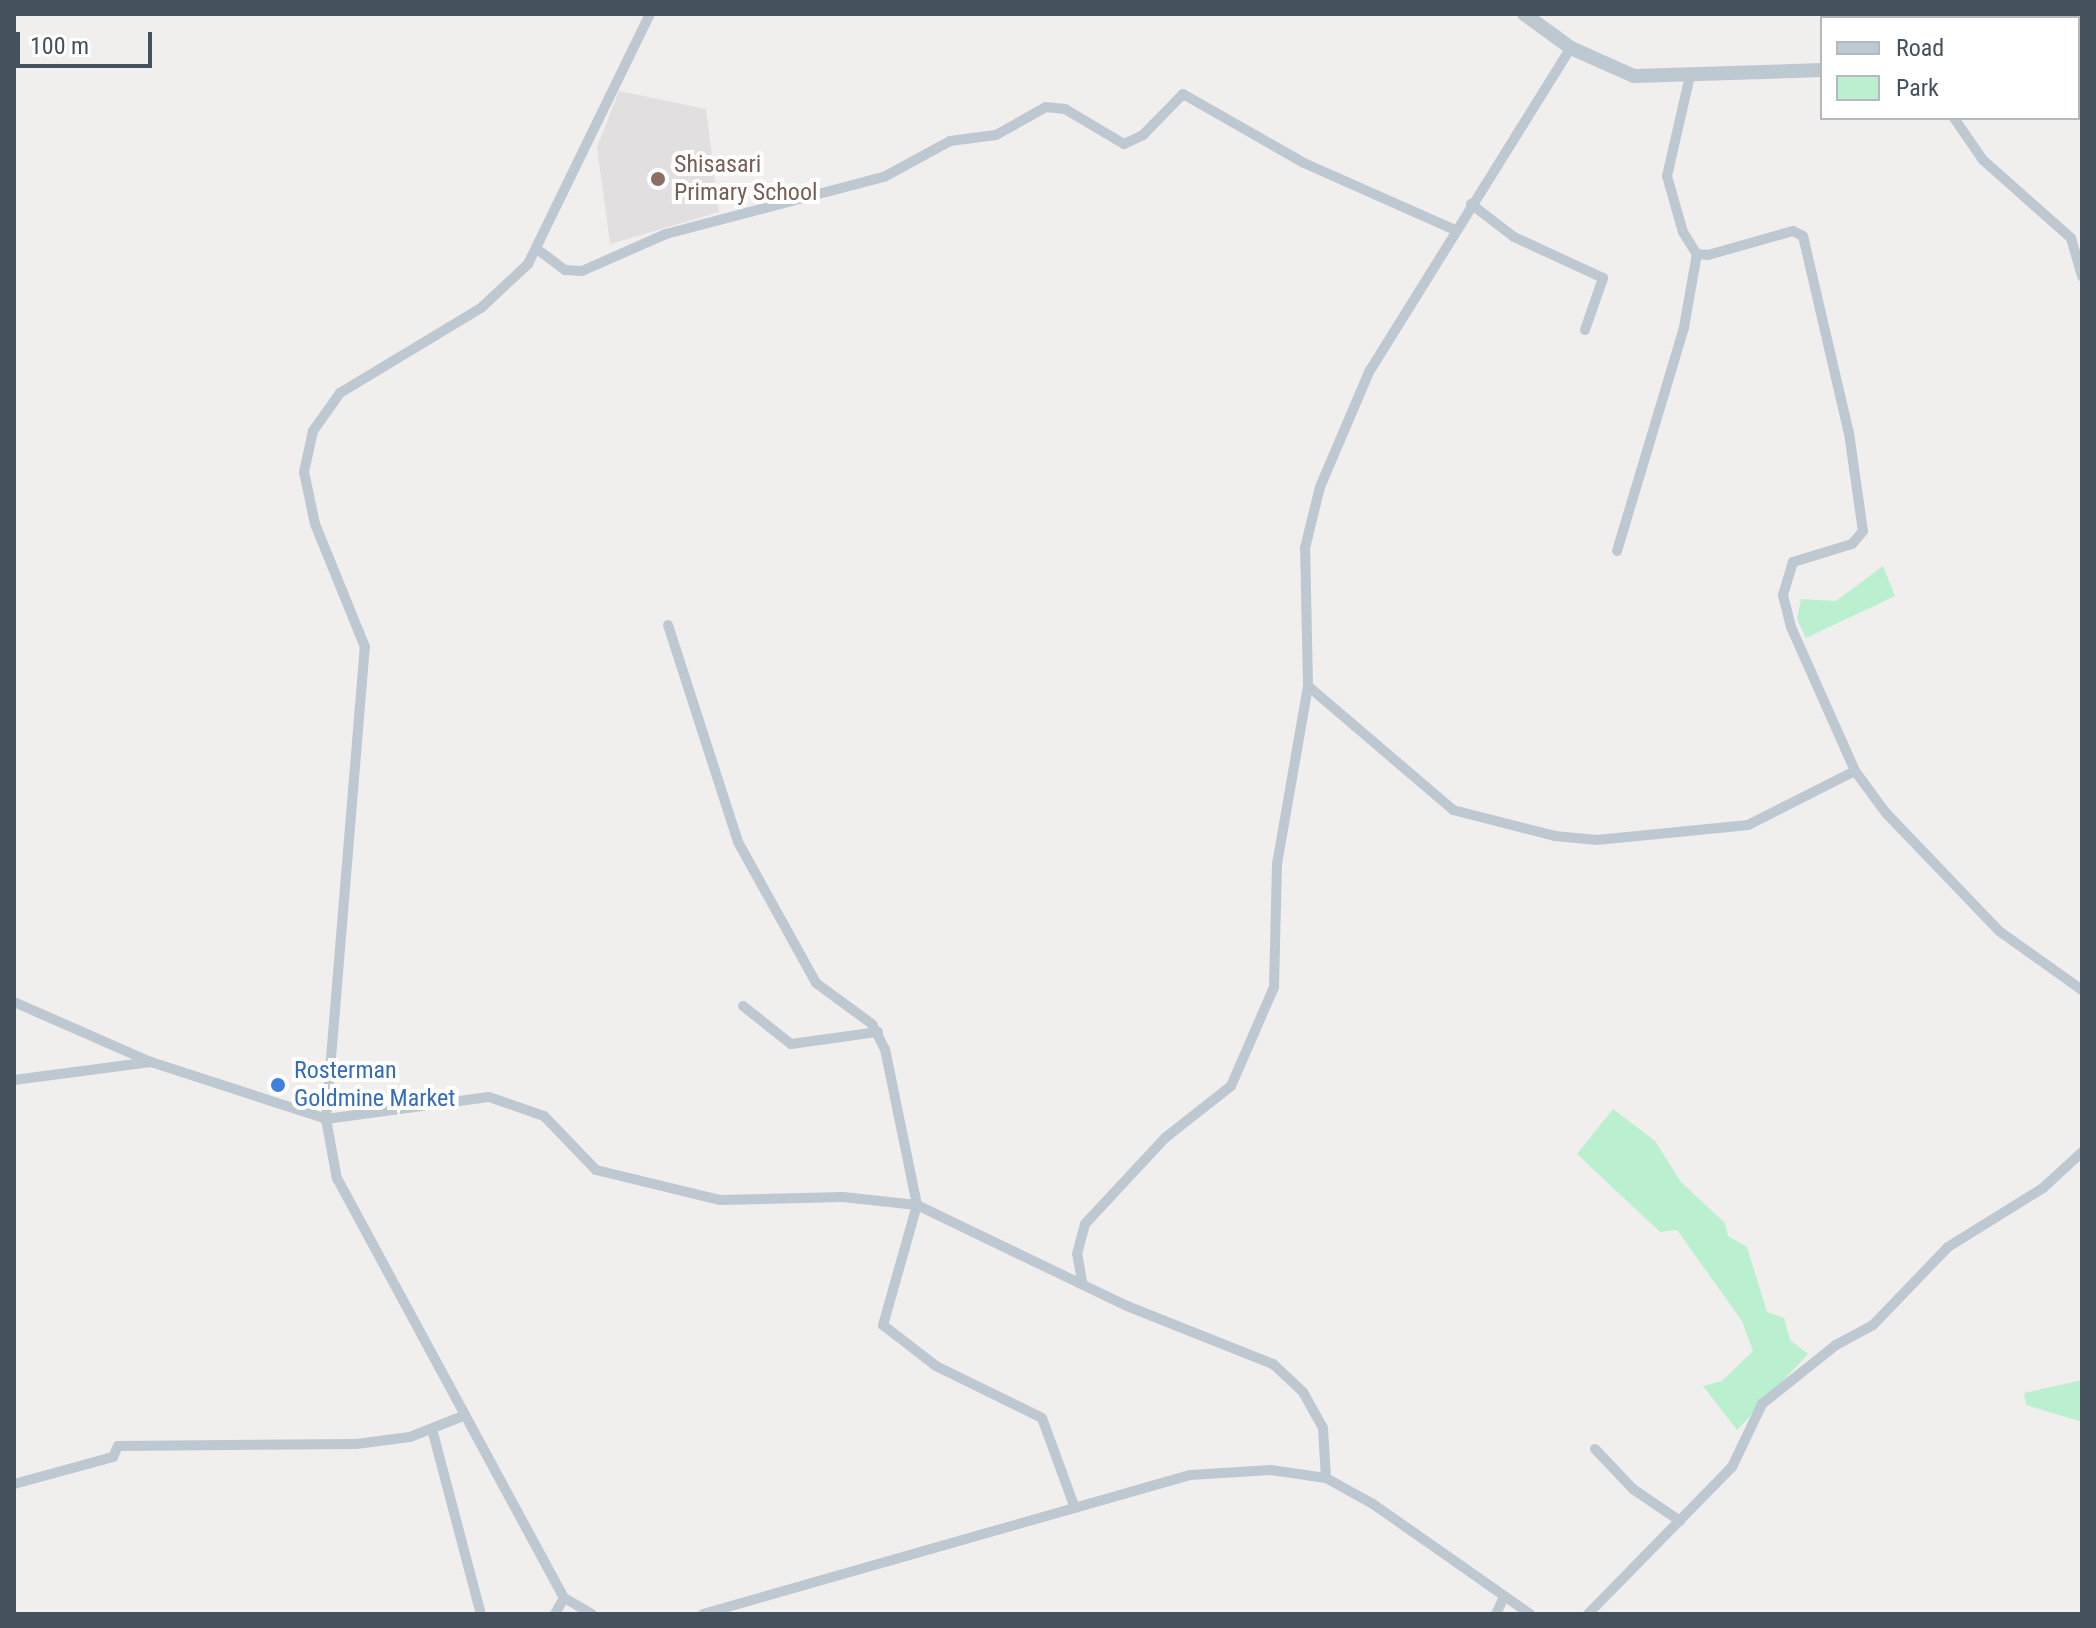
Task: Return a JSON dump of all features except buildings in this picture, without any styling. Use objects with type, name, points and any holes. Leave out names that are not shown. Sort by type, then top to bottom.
[{"type":"street","points":[[592,1614],[564,1598],[337,1179],[326,1119],[367,693],[362,629],[304,489],[307,449],[321,417],[351,383],[481,308],[537,249],[650,14]]},
{"type":"street","points":[[1524,14],[1571,48],[1634,76],[1689,80],[1820,70]]},
{"type":"street","points":[[1083,1283],[1077,1254],[1085,1224],[1165,1138],[1231,1086],[1274,987],[1277,864],[1308,686],[1301,600],[1320,487],[1369,372],[1571,48]]},
{"type":"street","points":[[1617,551],[1684,327],[1697,254],[1667,176],[1689,80]]},
{"type":"street","points":[[537,249],[565,270],[582,271],[666,234],[884,177],[950,141],[996,135],[1046,107],[1065,109],[1124,144],[1143,135],[1183,94],[1304,163],[1455,230]]},
{"type":"street","points":[[1955,120],[1983,160],[2071,238],[2082,276]]},
{"type":"street","points":[[1471,204],[1514,237],[1603,278],[1585,330]]},
{"type":"street","points":[[1697,254],[1793,231],[1803,236],[1865,523],[1852,544],[1793,562],[1783,595],[1855,771],[1999,931],[2082,990]]},
{"type":"street","points":[[668,625],[738,842],[816,983],[878,1032],[917,1205],[883,1325],[926,1360],[1042,1418],[1075,1508]]},
{"type":"street","points":[[1308,686],[1453,810],[1555,836],[1597,840],[1748,825],[1855,771]]},
{"type":"street","points":[[14,1002],[151,1062],[326,1119],[489,1097],[544,1116],[596,1170],[720,1200],[843,1197],[917,1205],[1083,1283],[1273,1364],[1303,1392],[1323,1428],[1326,1478]]},
{"type":"street","points":[[743,1006],[791,1044],[878,1032]]},
{"type":"street","points":[[14,1080],[151,1062]]},
{"type":"street","points":[[1588,1614],[1732,1467],[1762,1404],[1836,1345],[1873,1325],[1948,1247],[2043,1188],[2082,1152]]},
{"type":"street","points":[[14,1484],[113,1457],[118,1446],[356,1444],[432,1429],[463,1416]]},
{"type":"street","points":[[432,1429],[481,1614]]},
{"type":"street","points":[[1595,1449],[1633,1489],[1680,1521]]},
{"type":"street","points":[[703,1614],[1190,1475],[1271,1470],[1326,1478],[1503,1599],[1530,1614]]},
{"type":"street","points":[[555,1614],[564,1598]]},
{"type":"street","points":[[1496,1614],[1503,1599]]},
{"type":"shaded area","name":"Shisasari Primary School","points":[[619,91],[706,109],[719,212],[610,244],[597,147]]},
{"type":"green space","points":[[1883,566],[1895,596],[1806,638],[1797,619],[1801,599],[1836,601]]},
{"type":"green space","points":[[1613,1109],[1655,1141],[1681,1182],[1725,1223],[1728,1236],[1747,1247],[1767,1312],[1784,1318],[1790,1340],[1808,1354],[1737,1430],[1703,1386],[1722,1381],[1753,1351],[1742,1321],[1677,1230],[1660,1232],[1577,1154]]},
{"type":"green space","points":[[2082,1380],[2082,1422],[2026,1405],[2024,1393]]},
{"type":"place","name":"Shisasari Primary School","points":[[658,179]]},
{"type":"place","name":"Rosterman Goldmine Market","points":[[278,1085]]}]
